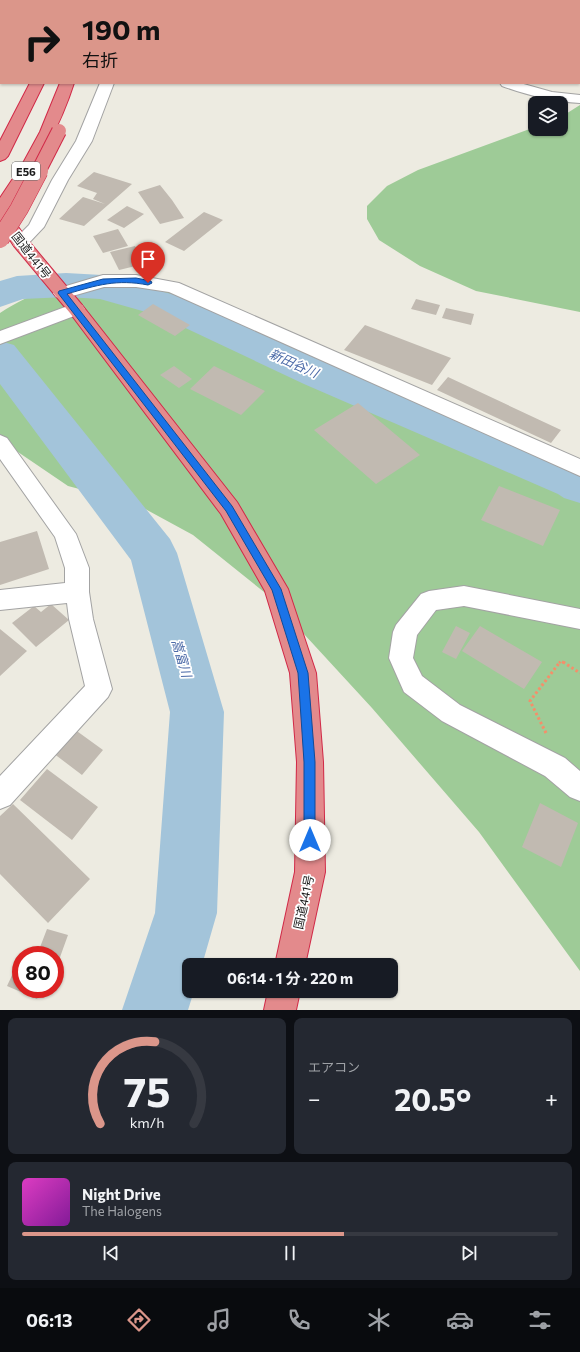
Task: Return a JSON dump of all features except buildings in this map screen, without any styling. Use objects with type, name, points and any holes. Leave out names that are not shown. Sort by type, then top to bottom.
[{"type":"highway","name":"E56","points":[[0,156],[37,84]]},
{"type":"highway","points":[[10,241],[19,209],[53,131],[67,84]]},
{"type":"highway","name":"E56","points":[[0,210],[53,131]]},
{"type":"highway","name":"国道441号","points":[[0,213],[10,241],[69,301],[229,508],[276,589],[303,673],[310,762],[310,872],[292,958]]},
{"type":"highway","points":[[280,1010],[283,998]]},
{"type":"street","points":[[10,241],[36,227],[60,180],[84,141],[107,84]]},
{"type":"street","points":[[510,84],[542,94],[566,99],[580,99]]},
{"type":"street","points":[[0,338],[44,321],[69,301],[103,281],[136,281],[173,287],[580,468]]},
{"type":"street","points":[[0,443],[65,534],[77,568],[77,592],[81,619],[99,689],[0,796]]},
{"type":"street","points":[[0,600],[77,592]]},
{"type":"street","points":[[580,618],[464,596],[429,601],[405,632],[401,658],[413,684],[450,713],[555,768],[580,788]]},
{"type":"path","points":[[555,768],[554,748],[530,701],[561,661],[580,673]]},
{"type":"green space","points":[[580,105],[580,312],[476,291],[420,266],[379,240],[367,219],[367,206],[387,186],[418,170],[528,130],[528,136],[568,136],[568,113]]},
{"type":"green space","points":[[97,277],[140,278],[466,420],[580,480],[580,971],[479,832],[372,708],[269,596],[193,535],[136,504],[68,486],[15,450],[0,435],[0,313],[12,305],[35,294],[70,283]]},
{"type":"waterway","name":"新田谷川","points":[[0,295],[17,288],[66,285],[102,287],[173,307],[318,374],[574,482],[580,486]]},
{"type":"waterway","name":"嵩富川","points":[[0,355],[153,553],[197,712],[186,913],[155,1010]]},
{"type":"route","points":[[148,283],[136,281],[103,281],[62,293],[76,308],[180,446],[229,508],[276,589],[303,673],[310,762],[310,840]]}]
